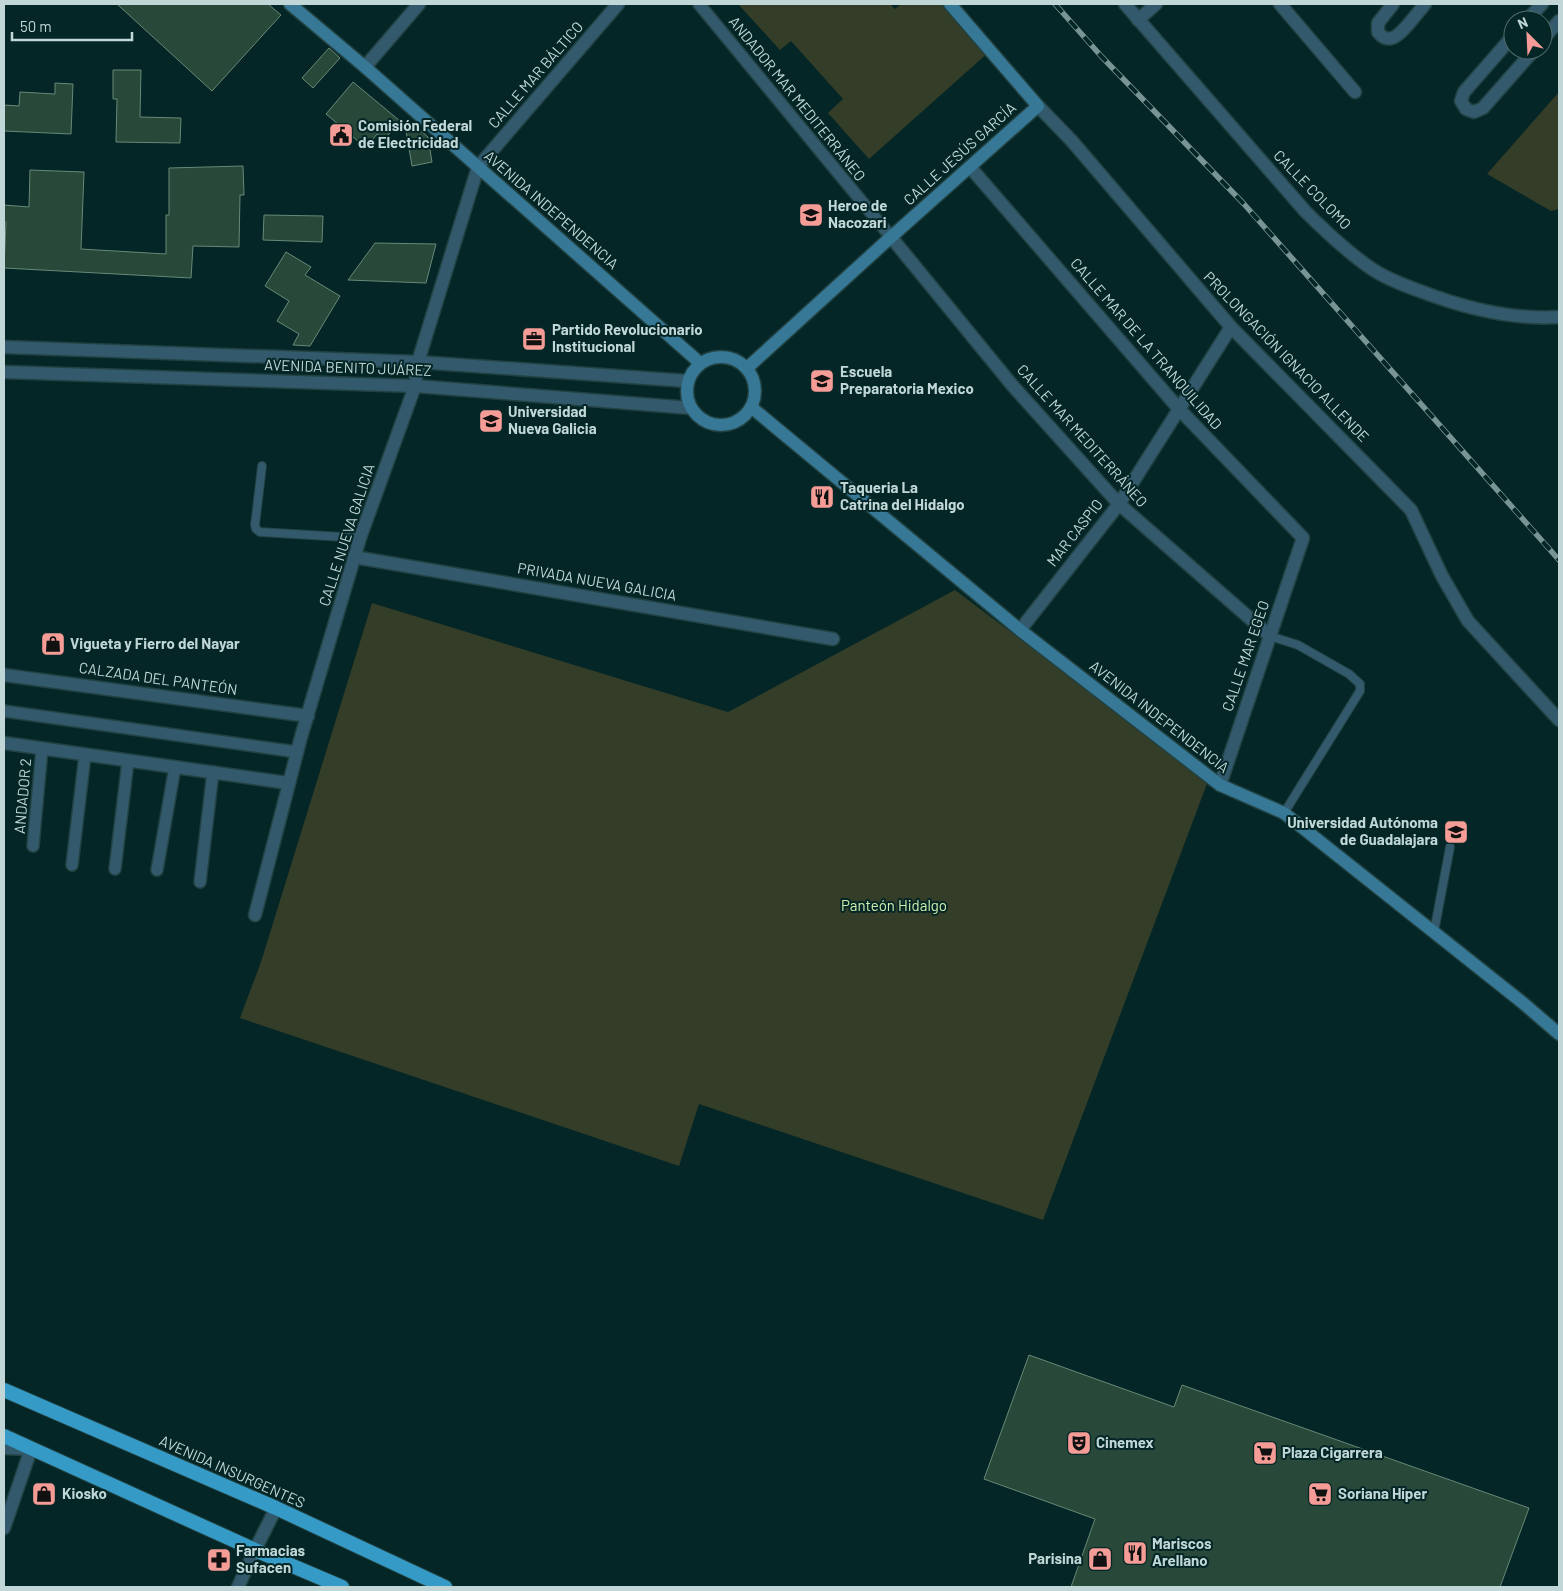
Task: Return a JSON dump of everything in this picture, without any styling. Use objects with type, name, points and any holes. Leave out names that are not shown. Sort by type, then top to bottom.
[{"type":"highway","name":"AVENIDA INSURGENTES","points":[[4,1390],[276,1508],[445,1587]]},
{"type":"highway","points":[[4,1436],[255,1550],[342,1587]]},
{"type":"main road","name":"AVENIDA INDEPENDENCIA","points":[[290,4],[700,363]]},
{"type":"main road","name":"PROLONGACIÓN IGNACIO ALLENDE","points":[[950,4],[1038,106]]},
{"type":"main road","name":"CALLE JESÚS GARCÍA","points":[[747,368],[1038,106]]},
{"type":"main road","points":[[719,356],[730,357],[739,361],[747,368],[753,377],[756,387],[755,397],[751,407],[741,419],[726,425],[716,425],[706,422],[697,416],[687,398],[687,382],[693,370],[700,363],[709,358],[719,356]]},
{"type":"main road","name":"AVENIDA INDEPENDENCIA","points":[[751,407],[1020,630],[1220,785],[1284,814],[1523,1003],[1559,1034]]},
{"type":"street","points":[[365,68],[419,4]]},
{"type":"street","name":"CALLE MAR BÁLTICO","points":[[478,168],[618,4]]},
{"type":"street","name":"ANDADOR MAR MEDITERRÁNEO","points":[[699,4],[891,237]]},
{"type":"street","name":"CALLE COLOMO","points":[[1125,4],[1305,211],[1327,234],[1372,269],[1396,282],[1450,303],[1481,310],[1532,317],[1559,317]]},
{"type":"street","points":[[1138,20],[1156,4]]},
{"type":"street","points":[[1280,4],[1356,92]]},
{"type":"street","points":[[1393,4],[1378,23],[1378,32],[1386,38],[1395,37],[1425,4]]},
{"type":"street","points":[[1503,47],[1464,92],[1461,101],[1466,109],[1474,112],[1482,108],[1525,60]]},
{"type":"street","name":"PROLONGACIÓN IGNACIO ALLENDE","points":[[1038,106],[1071,140],[1230,327],[1410,510],[1442,576],[1468,621],[1559,720]]},
{"type":"street","name":"CALLE MAR DE LA TRANQUILIDAD","points":[[970,167],[1179,409],[1302,538]]},
{"type":"street","name":"CALLE NUEVA GALICIA","points":[[255,915],[288,783],[354,557],[415,386],[418,362],[478,168]]},
{"type":"street","name":"CALLE MAR MEDITERRÁNEO","points":[[891,237],[1012,384],[1118,504],[1270,636]]},
{"type":"street","name":"MAR CASPIO","points":[[1020,630],[1118,504],[1230,327]]},
{"type":"street","name":"AVENIDA BENITO JUÁREZ","points":[[4,347],[418,362],[687,382]]},
{"type":"street","name":"AVENIDA BENITO JUÁREZ","points":[[4,372],[415,386],[691,408]]},
{"type":"street","name":"CALLE MAR EGEO","points":[[1220,785],[1302,538]]},
{"type":"street","name":"PRIVADA NUEVA GALICIA","points":[[354,557],[833,639]]},
{"type":"street","name":"CALZADA DEL PANTEÓN","points":[[4,675],[308,716]]},
{"type":"street","points":[[4,711],[297,752]]},
{"type":"street","points":[[4,743],[288,783]]},
{"type":"street","name":"ANDADOR 2","points":[[33,846],[42,749]]},
{"type":"street","points":[[72,865],[85,755]]},
{"type":"street","points":[[115,869],[128,761]]},
{"type":"street","points":[[157,870],[175,767]]},
{"type":"street","points":[[200,882],[213,772]]},
{"type":"street","points":[[4,1448],[31,1449],[4,1528]]},
{"type":"street","points":[[238,1587],[276,1508]]},
{"type":"lane","points":[[262,466],[255,525],[256,529],[260,532],[360,538]]},
{"type":"lane","points":[[1270,636],[1298,646],[1350,674],[1360,684],[1360,691],[1284,814]]},
{"type":"lane","points":[[1434,932],[1450,847]]},
{"type":"green space","points":[[738,4],[890,4],[895,9],[901,4],[947,4],[990,51],[869,159],[828,113],[843,99],[791,41],[780,50]]},
{"type":"green space","points":[[1559,92],[1559,209],[1551,211],[1487,174]]},
{"type":"green space","name":"Panteón Hidalgo","points":[[955,590],[1208,781],[1043,1220],[699,1104],[679,1166],[240,1018],[261,962],[372,603],[728,712]]},
{"type":"building","points":[[117,4],[268,4],[281,15],[212,91]]},
{"type":"building","points":[[329,48],[340,58],[313,88],[302,78]]},
{"type":"building","points":[[113,70],[141,70],[140,117],[181,118],[180,143],[116,142],[117,99],[113,99]]},
{"type":"building","points":[[353,82],[400,121],[384,140],[377,134],[366,148],[326,114]]},
{"type":"building","points":[[55,83],[73,84],[71,134],[4,131],[4,105],[19,106],[20,92],[55,94]]},
{"type":"building","points":[[405,125],[414,132],[418,128],[428,137],[432,162],[412,166]]},
{"type":"building","points":[[243,166],[244,195],[240,195],[239,247],[193,246],[191,278],[4,268],[6,222],[4,222],[4,205],[29,207],[30,170],[84,172],[81,249],[166,254],[166,215],[169,215],[169,168]]},
{"type":"building","points":[[264,215],[323,216],[322,242],[263,240]]},
{"type":"building","points":[[375,243],[436,244],[426,283],[348,280]]},
{"type":"building","points":[[286,252],[311,267],[305,275],[340,296],[310,346],[293,345],[299,334],[277,321],[289,301],[265,286]]},
{"type":"building","name":"Plaza Cigarrera","points":[[1029,1355],[1174,1407],[1182,1385],[1529,1508],[1500,1587],[1071,1587],[1095,1519],[984,1479]]},
{"type":"railway","points":[[1055,4],[1101,56],[1244,204],[1559,560]]},
{"type":"place","name":"Comisión Federal de Electricidad","points":[[341,135]]},
{"type":"place","name":"Heroe de Nacozari","points":[[811,215]]},
{"type":"place","name":"Partido Revolucionario Institucional","points":[[534,339]]},
{"type":"place","name":"Escuela Preparatoria Mexico","points":[[822,381]]},
{"type":"place","name":"Universidad Nueva Galicia","points":[[491,421]]},
{"type":"place","name":"Taqueria La Catrina del Hidalgo","points":[[822,497]]},
{"type":"place","name":"Vigueta y Fierro del Nayar","points":[[53,644]]},
{"type":"place","name":"Universidad Autónoma de Guadalajara","points":[[1456,832]]},
{"type":"place","name":"Cinemex","points":[[1079,1443]]},
{"type":"place","name":"Plaza Cigarrera","points":[[1265,1453]]},
{"type":"place","name":"Kiosko","points":[[44,1494]]},
{"type":"place","name":"Soriana Híper","points":[[1320,1494]]},
{"type":"place","name":"Mariscos Arellano","points":[[1135,1553]]},
{"type":"place","name":"Parisina","points":[[1100,1559]]},
{"type":"place","name":"Farmacias Sufacen","points":[[219,1560]]}]
